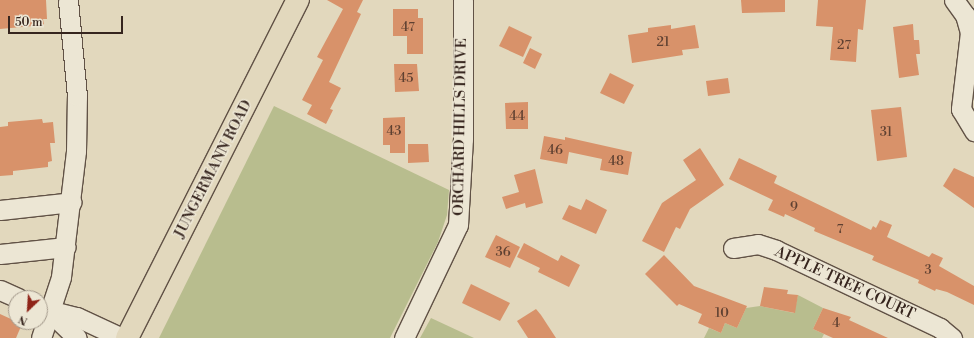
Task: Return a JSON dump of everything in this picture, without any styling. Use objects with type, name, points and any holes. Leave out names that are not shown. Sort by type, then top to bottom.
[{"type":"main road","name":"JUNGERMANN ROAD","points":[[127,338],[298,0]]},
{"type":"street","points":[[48,304],[61,277],[72,202],[76,152],[77,96],[68,0]]},
{"type":"street","name":"ORCHARD HILLS DRIVE","points":[[404,338],[458,225],[463,139],[463,0]]},
{"type":"street","points":[[954,0],[965,15],[970,32],[962,109],[974,131]]},
{"type":"street","points":[[0,210],[72,202]]},
{"type":"street","name":"APPLE TREE COURT","points":[[733,248],[758,244],[776,250],[940,328],[952,338]]},
{"type":"street","points":[[0,254],[66,247]]},
{"type":"street","points":[[48,311],[78,317],[122,338]]},
{"type":"street","points":[[48,313],[77,338]]},
{"type":"green space","points":[[274,106],[449,190],[447,215],[438,242],[390,338],[159,338]]},
{"type":"green space","points":[[798,295],[823,308],[813,329],[824,334],[822,338],[704,338],[709,328],[721,333],[725,323],[737,328],[746,308],[760,306],[794,313]]},
{"type":"green space","points":[[431,318],[474,338],[420,338]]},
{"type":"building","points":[[0,0],[46,0],[47,19],[43,19],[44,25],[0,29]]},
{"type":"building","points":[[327,0],[363,0],[357,12],[361,14],[329,82],[341,88],[330,109],[333,110],[326,124],[307,114],[312,105],[302,100],[323,60],[317,57],[343,9]]},
{"type":"building","points":[[741,0],[785,0],[785,12],[742,13]]},
{"type":"building","points":[[818,0],[866,0],[863,30],[858,29],[856,62],[830,60],[833,27],[816,26]]},
{"type":"building","points":[[393,9],[418,9],[418,18],[423,18],[423,54],[407,54],[407,36],[393,36]]},
{"type":"building","points":[[913,24],[914,40],[919,40],[920,54],[916,54],[919,75],[899,78],[893,27]]},
{"type":"building","points":[[671,25],[671,29],[695,25],[699,48],[682,50],[683,55],[632,63],[628,35],[648,32],[648,28]]},
{"type":"building","points":[[509,26],[532,37],[523,57],[499,46]]},
{"type":"building","points":[[530,48],[542,54],[535,69],[523,63]]},
{"type":"building","points":[[394,64],[417,64],[419,91],[395,92]]},
{"type":"building","points":[[610,73],[634,85],[624,104],[600,93]]},
{"type":"building","points":[[728,78],[730,93],[708,96],[706,81]]},
{"type":"building","points":[[528,102],[528,129],[506,129],[505,103]]},
{"type":"building","points":[[901,107],[907,157],[877,161],[871,110]]},
{"type":"building","points":[[405,117],[405,153],[390,153],[390,145],[383,145],[383,118]]},
{"type":"building","points":[[42,119],[43,123],[53,122],[55,143],[50,143],[52,161],[48,162],[48,167],[13,171],[13,175],[0,176],[0,127],[8,126],[8,122]]},
{"type":"building","points":[[544,136],[565,140],[565,137],[632,152],[628,175],[600,170],[602,159],[569,152],[567,164],[540,159]]},
{"type":"building","points":[[408,144],[428,144],[429,162],[408,163]]},
{"type":"building","points":[[700,148],[724,185],[690,209],[680,229],[676,227],[664,252],[642,241],[662,203],[696,180],[683,160]]},
{"type":"building","points":[[739,158],[777,176],[774,183],[871,230],[873,226],[876,228],[880,220],[892,225],[887,237],[929,257],[932,253],[943,258],[939,266],[974,286],[974,305],[947,292],[936,289],[935,291],[918,283],[919,280],[872,260],[874,256],[814,231],[815,228],[785,214],[784,217],[768,210],[773,200],[729,179]]},
{"type":"building","points":[[954,168],[974,177],[974,208],[943,186]]},
{"type":"building","points":[[535,169],[543,203],[526,208],[525,203],[506,209],[502,197],[519,192],[514,175]]},
{"type":"building","points":[[586,199],[607,210],[596,234],[562,219],[569,205],[581,210]]},
{"type":"building","points":[[496,235],[520,247],[510,268],[485,257]]},
{"type":"building","points":[[524,243],[558,261],[561,255],[580,265],[569,287],[538,272],[540,268],[517,257]]},
{"type":"building","points":[[664,255],[694,286],[747,306],[737,328],[725,323],[721,333],[698,323],[702,314],[679,304],[677,306],[645,274]]},
{"type":"building","points":[[471,284],[510,303],[500,321],[462,303]]},
{"type":"building","points":[[764,287],[788,290],[787,294],[798,295],[795,313],[760,306]]},
{"type":"building","points":[[823,308],[851,317],[849,320],[888,338],[833,338],[813,329]]},
{"type":"building","points":[[536,309],[556,338],[528,338],[517,321]]},
{"type":"building","points":[[0,314],[8,318],[8,330],[19,330],[16,338],[0,338]]}]
